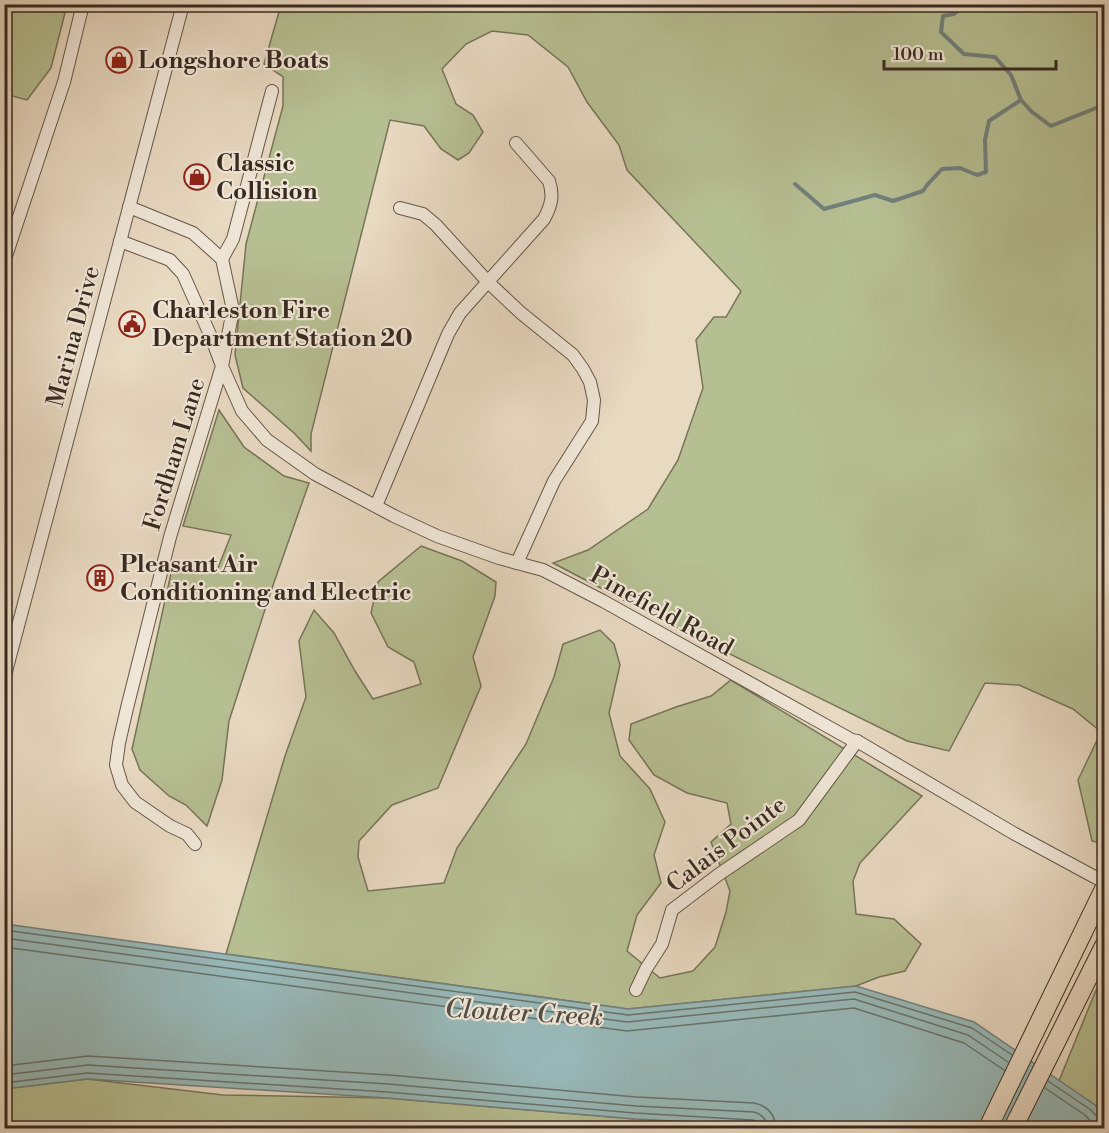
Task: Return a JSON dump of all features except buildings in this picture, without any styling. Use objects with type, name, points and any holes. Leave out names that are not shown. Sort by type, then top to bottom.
[{"type":"highway","points":[[988,1128],[1104,889]]},
{"type":"highway","points":[[1013,1128],[1104,946]]},
{"type":"street","points":[[4,262],[64,82],[83,4]]},
{"type":"street","name":"Marina Drive","points":[[4,679],[183,4]]},
{"type":"street","points":[[222,259],[232,239],[272,91]]},
{"type":"street","points":[[376,506],[448,334],[460,313],[544,219],[552,199],[549,181],[516,144]]},
{"type":"street","points":[[129,207],[193,233],[222,259],[233,310],[222,366]]},
{"type":"street","points":[[400,207],[423,214],[436,225],[488,282],[521,313],[573,355],[590,382],[594,400],[592,421],[555,481],[517,563]]},
{"type":"street","name":"Pinefield Road","points":[[120,241],[170,260],[183,274],[242,411],[267,440],[315,474],[437,536],[543,570],[603,601],[857,741],[1015,834],[1104,882]]},
{"type":"street","name":"Fordham Lane","points":[[195,844],[187,834],[170,826],[135,802],[122,785],[116,765],[127,708],[170,537],[222,366]]},
{"type":"street","name":"Calais Pointe","points":[[636,990],[662,944],[672,910],[718,874],[799,819],[857,741]]},
{"type":"green space","points":[[4,5],[67,5],[51,68],[27,100],[5,94]]},
{"type":"green space","points":[[281,5],[1104,5],[1104,844],[1092,841],[1078,780],[1101,732],[1073,709],[1019,685],[985,683],[949,751],[907,741],[681,630],[553,563],[588,550],[648,509],[678,460],[703,388],[696,340],[714,317],[726,317],[741,291],[627,170],[619,145],[587,102],[568,67],[528,35],[492,31],[466,44],[442,69],[456,104],[473,115],[483,132],[469,153],[458,160],[441,149],[424,126],[390,120],[311,434],[311,451],[243,388],[235,355],[246,244],[283,106],[283,77],[264,64]]},
{"type":"green space","points":[[219,410],[244,447],[284,476],[309,483],[229,721],[222,780],[207,826],[186,805],[169,796],[140,770],[132,749],[172,569],[218,568],[231,535],[183,526]]},
{"type":"green space","points":[[421,546],[462,561],[496,582],[495,596],[473,657],[481,686],[438,788],[392,805],[359,841],[358,857],[368,891],[444,883],[457,848],[526,744],[554,677],[563,644],[600,630],[614,644],[620,665],[609,713],[620,756],[650,789],[665,822],[654,855],[661,883],[637,915],[627,951],[660,978],[693,971],[715,947],[730,891],[711,842],[731,824],[727,803],[687,793],[654,775],[629,740],[631,724],[711,696],[731,680],[922,796],[860,863],[853,881],[856,914],[894,919],[921,944],[905,971],[879,977],[856,986],[628,1009],[226,954],[285,756],[306,697],[299,641],[314,610],[334,633],[373,699],[421,684],[414,662],[388,647],[371,613],[378,582]]},
{"type":"green space","points":[[1104,979],[1104,1116],[1095,1105],[1059,1081],[1096,990]]},
{"type":"green space","points":[[87,1079],[223,1095],[387,1098],[635,1119],[806,1128],[5,1128],[4,1089]]},
{"type":"water","name":"Clouter Creek","points":[[5,924],[628,1009],[856,986],[974,1022],[1095,1105],[1104,1116],[1104,1128],[806,1128],[635,1119],[387,1098],[87,1079],[5,1089]]},
{"type":"waterway","points":[[967,4],[954,14],[943,16],[941,32],[964,54],[995,57],[1011,75],[1021,100],[1032,112],[1051,126],[1104,106]]},
{"type":"waterway","points":[[795,184],[824,209],[875,195],[893,201],[923,191],[942,169],[960,168],[977,175],[986,172],[985,140],[989,121],[1021,100]]},
{"type":"place","name":"Longshore Boats","points":[[119,60]]},
{"type":"place","name":"Classic Collision","points":[[197,177]]},
{"type":"place","name":"Charleston Fire Department Station 20","points":[[132,324]]},
{"type":"place","name":"Pleasant Air Conditioning and Electric","points":[[100,578]]}]
